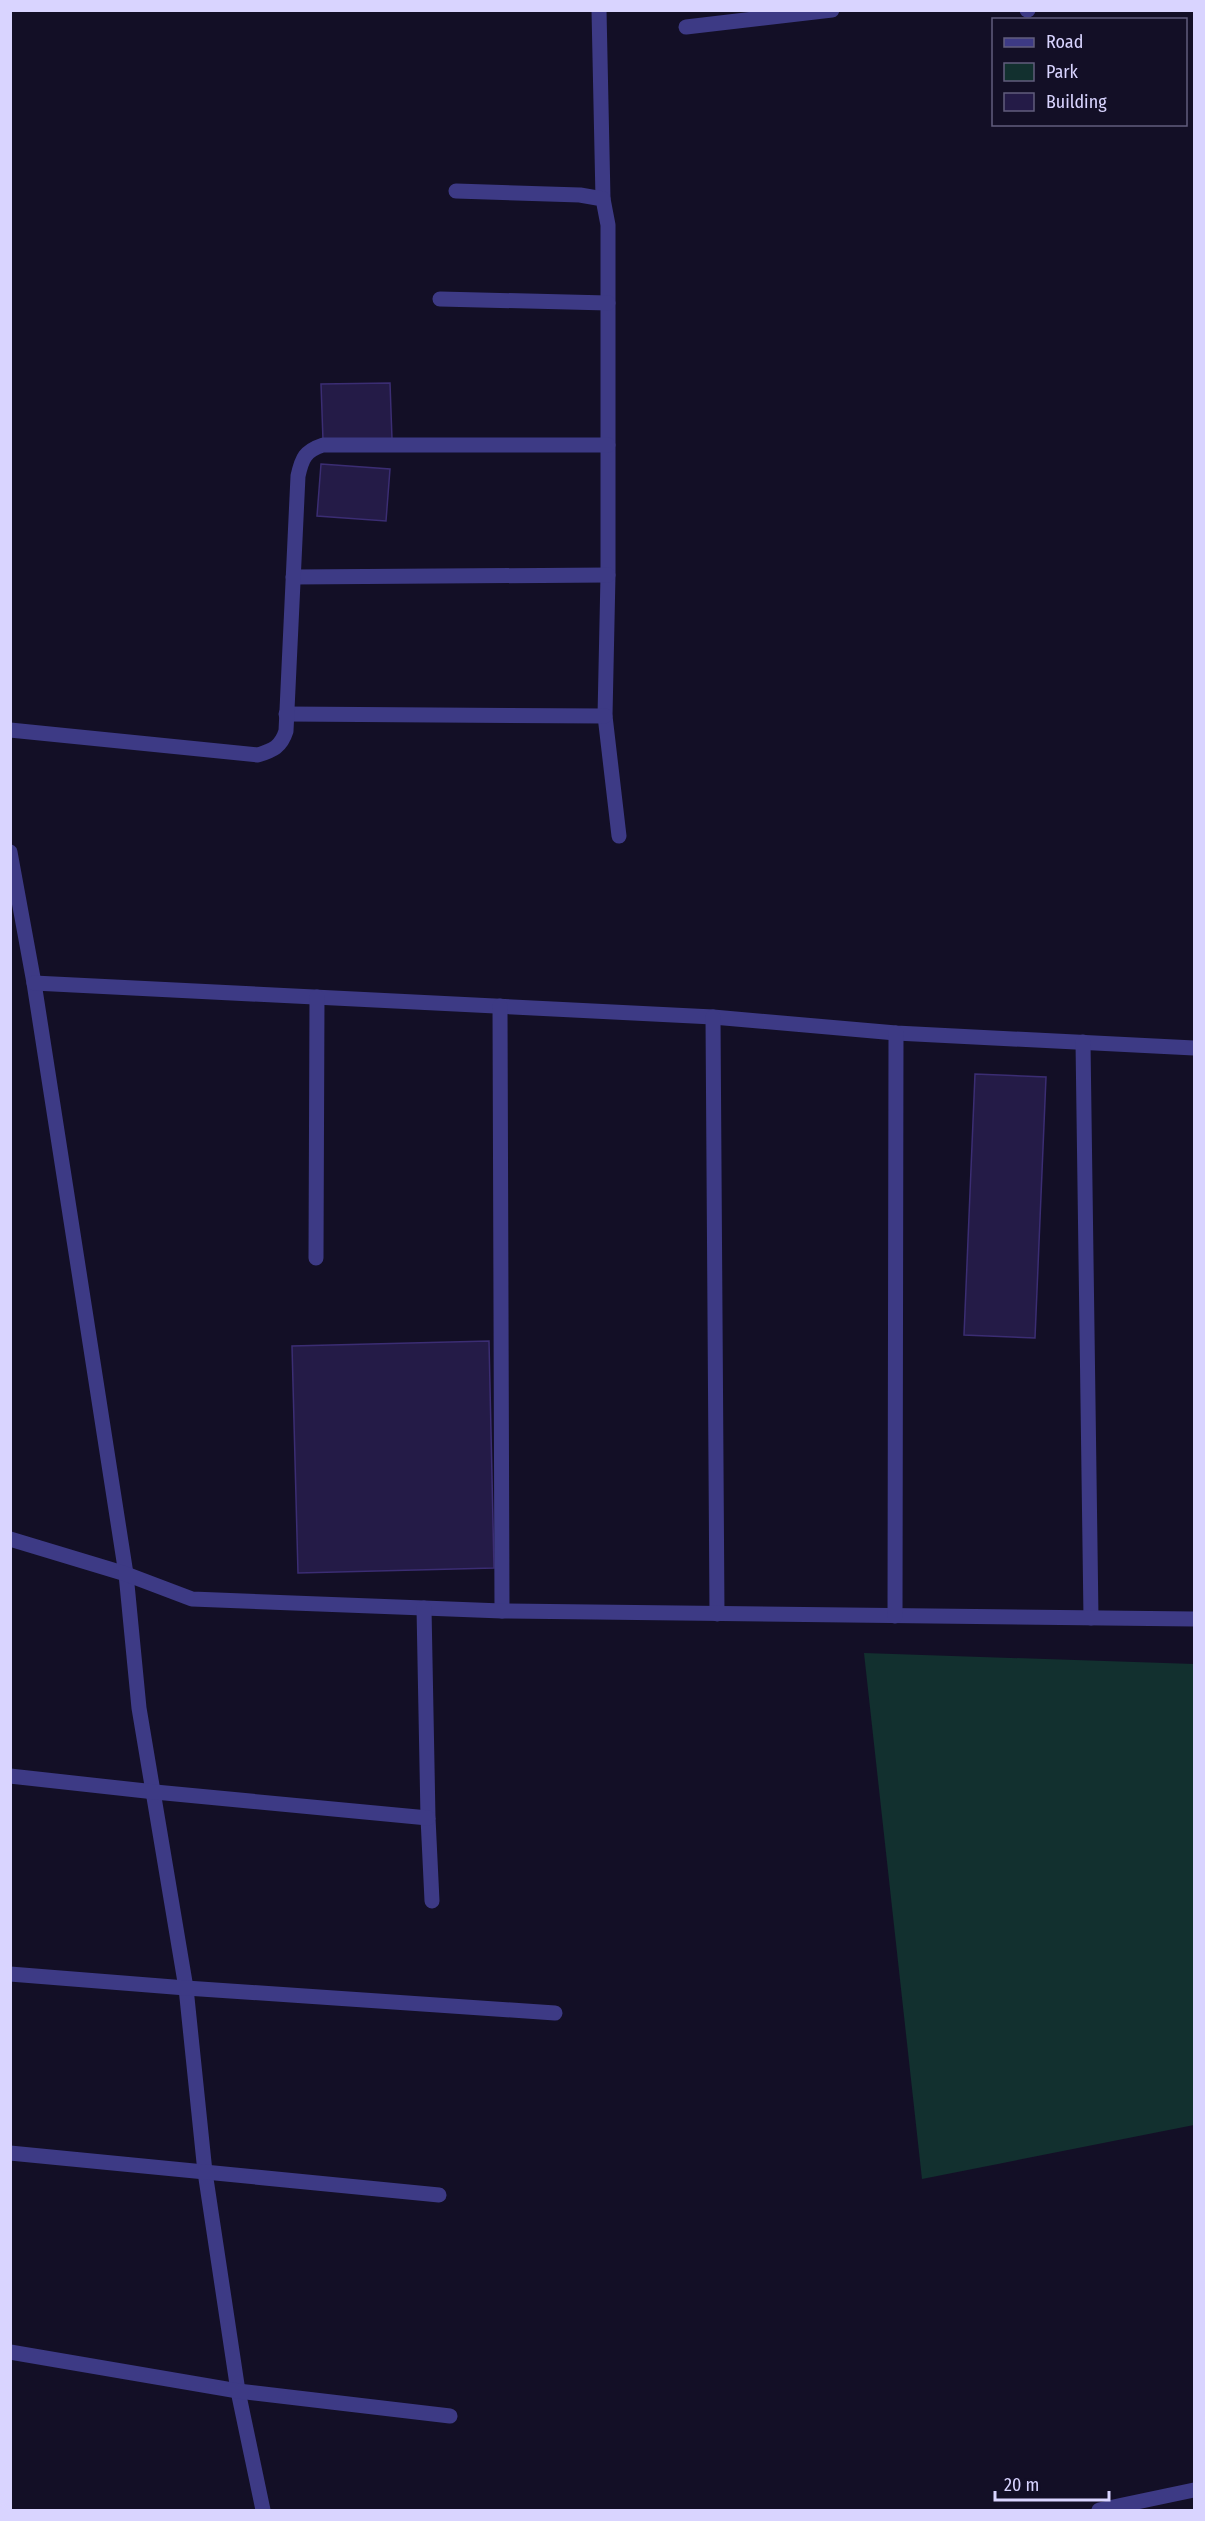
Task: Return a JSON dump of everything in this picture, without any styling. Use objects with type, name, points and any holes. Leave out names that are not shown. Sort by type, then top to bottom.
[{"type":"street","points":[[599,10],[603,199],[608,225],[608,575],[605,716],[619,836]]},
{"type":"street","points":[[686,27],[832,10]]},
{"type":"street","points":[[456,191],[580,195],[603,199]]},
{"type":"street","points":[[440,299],[608,303]]},
{"type":"street","points":[[10,730],[258,755],[272,750],[282,742],[286,731],[298,476],[302,458],[309,450],[322,445],[608,445]]},
{"type":"street","points":[[293,577],[608,575]]},
{"type":"street","points":[[286,714],[605,716]]},
{"type":"street","points":[[10,852],[34,983],[126,1574],[140,1708],[186,1988],[205,2172],[238,2391],[263,2511]]},
{"type":"street","points":[[34,983],[713,1017],[896,1033],[1194,1048]]},
{"type":"street","points":[[316,1258],[317,997]]},
{"type":"street","points":[[500,1006],[502,1611]]},
{"type":"street","points":[[713,1017],[717,1614]]},
{"type":"street","points":[[895,1616],[896,1033]]},
{"type":"street","points":[[1083,1042],[1091,1618]]},
{"type":"street","points":[[10,1539],[126,1574],[192,1599],[502,1611],[1194,1619]]},
{"type":"street","points":[[423,1608],[432,1901]]},
{"type":"street","points":[[10,1776],[428,1818]]},
{"type":"street","points":[[10,1974],[555,2013]]},
{"type":"street","points":[[10,2153],[439,2195]]},
{"type":"street","points":[[10,2352],[238,2391],[450,2416]]},
{"type":"street","points":[[1100,2511],[1194,2490]]},
{"type":"green space","points":[[864,1653],[1194,1664],[1194,2125],[922,2179]]},
{"type":"building","points":[[390,383],[392,439],[323,440],[321,384]]},
{"type":"building","points":[[321,464],[390,469],[386,521],[317,516]]},
{"type":"building","points":[[975,1074],[1046,1077],[1035,1338],[964,1335]]},
{"type":"building","points":[[489,1341],[494,1568],[298,1573],[292,1346]]}]
